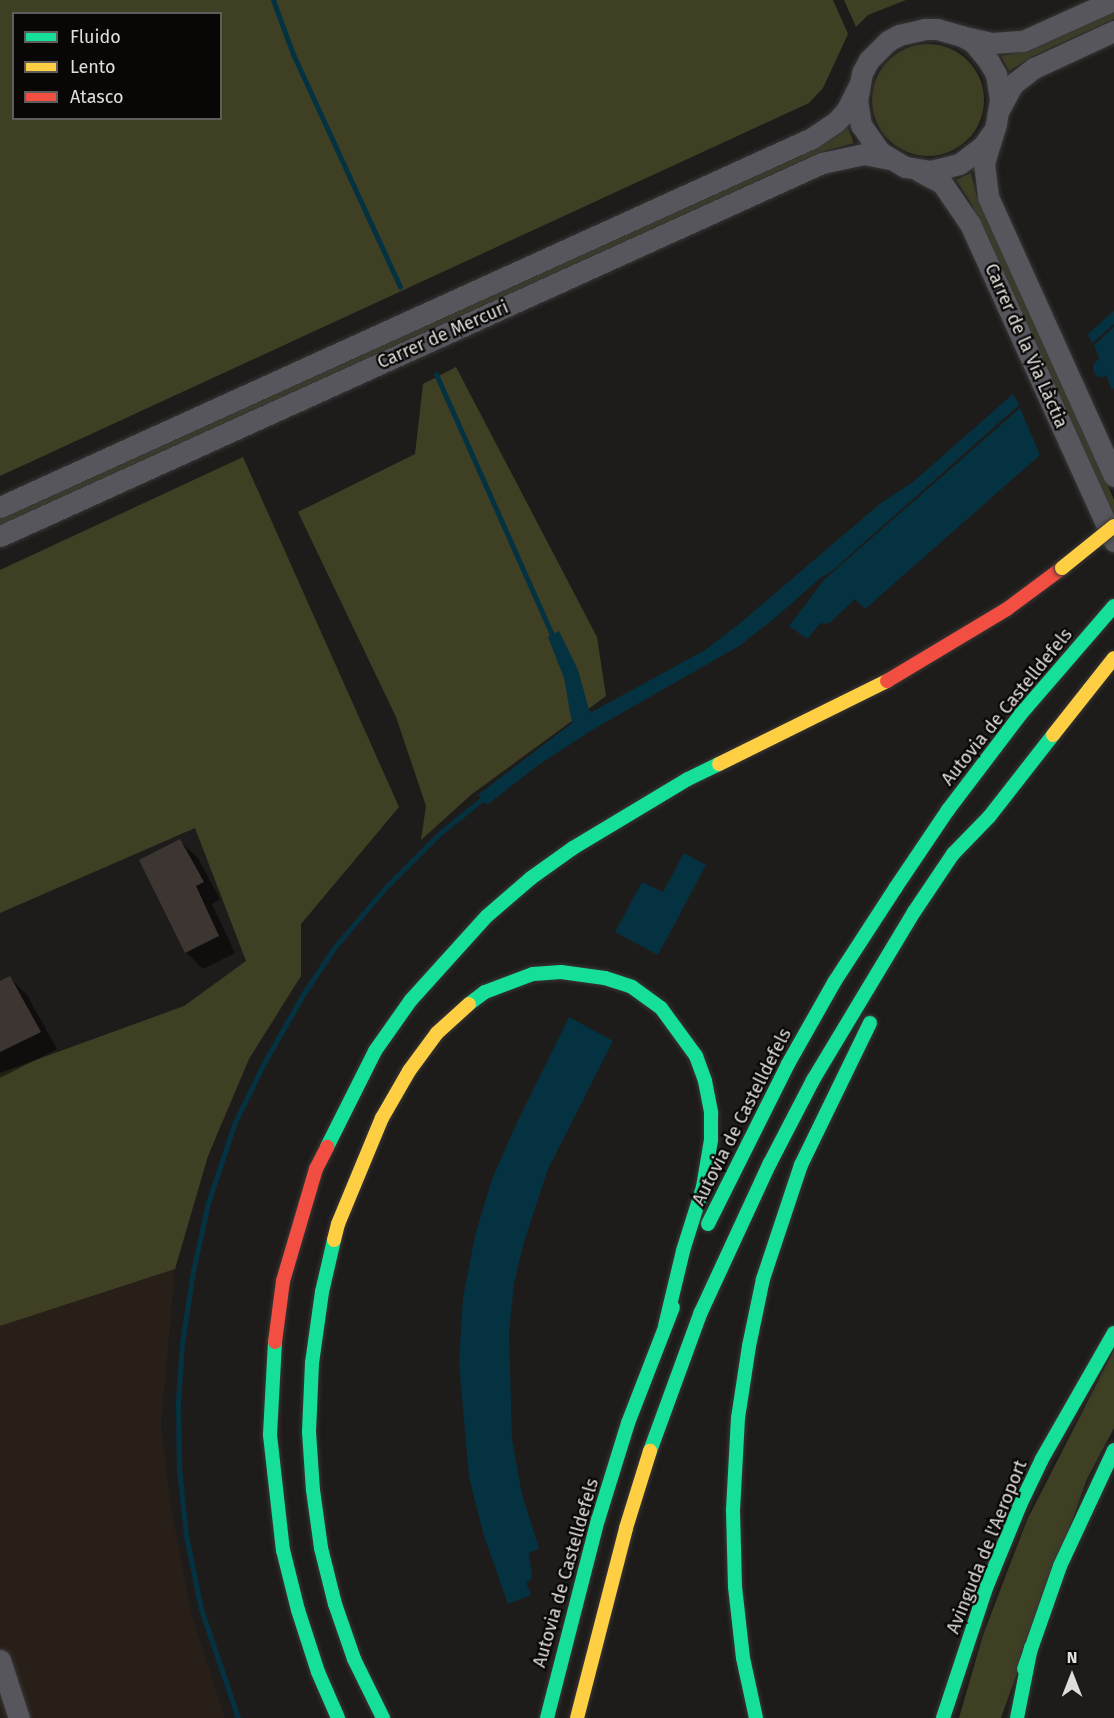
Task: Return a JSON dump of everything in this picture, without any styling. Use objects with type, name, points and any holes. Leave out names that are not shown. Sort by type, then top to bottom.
[{"type":"main road","points":[[338,1718],[318,1672],[298,1610],[283,1550],[270,1435],[271,1382],[283,1281],[299,1223],[316,1169],[375,1051],[411,1000],[487,916],[531,878],[573,848],[688,779],[868,692],[924,661],[1007,609],[1114,526]]},
{"type":"main road","name":"Autovia de Castelldefels","points":[[547,1718],[598,1520],[628,1423],[664,1326],[710,1218],[747,1143],[835,981],[948,810],[1020,715],[1114,606]]},
{"type":"main road","points":[[577,1718],[626,1528],[660,1420],[701,1312],[732,1242],[813,1080],[859,1002],[953,854],[988,817],[1110,662]]},
{"type":"main road","points":[[971,854],[988,817]]},
{"type":"main road","points":[[383,1718],[354,1659],[335,1604],[321,1548],[313,1490],[309,1432],[312,1364],[321,1292],[338,1224],[382,1118],[409,1071],[437,1033],[459,1011],[485,992],[533,974],[561,972],[605,978],[632,987],[662,1008],[696,1056],[705,1081],[711,1113],[711,1140],[703,1187],[683,1251],[664,1326]]},
{"type":"main road","points":[[756,1718],[742,1647],[735,1587],[733,1510],[738,1418],[749,1346],[764,1279],[801,1166],[876,1011]]},
{"type":"main road","name":"Avinguda de l'Aeroport","points":[[943,1718],[986,1588],[1020,1505],[1042,1459],[1114,1332]]},
{"type":"main road","points":[[1010,1718],[1031,1647],[1060,1566],[1114,1450]]},
{"type":"main road","points":[[1017,1718],[1031,1647]]},
{"type":"street","points":[[1114,0],[1023,41],[992,43],[937,29],[899,35],[879,48],[869,60],[860,84],[857,101],[861,125],[880,152],[915,170],[931,171],[959,164],[982,146],[995,124],[1004,98],[1022,76],[1048,61],[1114,31]]},
{"type":"street","points":[[962,36],[973,42],[996,74],[1000,99],[995,124]]},
{"type":"street","name":"Carrer de Mercuri","points":[[0,507],[812,138],[831,126],[846,111],[860,84]]},
{"type":"street","name":"Carrer de la Via Làctia","points":[[995,124],[984,163],[988,197],[1114,476]]},
{"type":"street","name":"Carrer de Mercuri","points":[[0,536],[822,163],[864,154],[890,159]]},
{"type":"street","name":"Carrer de la Via Làctia","points":[[915,170],[942,183],[970,224],[1114,541]]},
{"type":"street","points":[[0,1660],[19,1718]]},
{"type":"shaded area","points":[[0,0],[833,0],[848,34],[823,88],[809,103],[0,476]]},
{"type":"shaded area","points":[[844,0],[906,0],[868,15],[856,27]]},
{"type":"shaded area","points":[[1114,11],[1114,19],[1033,56],[1009,71],[1001,56],[1031,49]]},
{"type":"shaded area","points":[[928,44],[949,49],[967,61],[979,79],[984,100],[979,121],[967,139],[949,151],[928,156],[907,151],[889,139],[877,121],[872,100],[877,79],[889,61],[907,49]]},
{"type":"shaded area","points":[[848,128],[854,143],[821,152],[0,525],[0,518],[819,146]]},
{"type":"shaded area","points":[[971,173],[977,197],[1114,500],[1114,517],[970,201],[956,180]]},
{"type":"shaded area","points":[[456,367],[597,637],[606,696],[472,794],[421,840],[426,806],[396,717],[298,512],[415,454],[423,384]]},
{"type":"shaded area","points":[[243,457],[399,807],[301,924],[301,976],[249,1059],[208,1156],[175,1269],[0,1326],[0,1073],[184,1006],[246,961],[195,828],[0,913],[0,570]]},
{"type":"shaded area","points":[[175,1269],[161,1424],[170,1502],[191,1613],[225,1718],[0,1718],[0,1326]]},
{"type":"shaded area","points":[[1114,1350],[1114,1428],[1087,1479],[1001,1718],[959,1718],[983,1635],[1027,1520]]},
{"type":"water","points":[[1114,311],[1114,324],[1092,343],[1088,334]]},
{"type":"water","points":[[1114,327],[1114,388],[1112,390],[1094,345]]},
{"type":"water","points":[[1013,394],[1019,405],[833,570],[819,579],[739,646],[592,730],[537,766],[487,805],[478,795],[572,723],[564,678],[548,637],[559,631],[578,670],[590,713],[705,650],[738,625],[881,503],[913,482]]},
{"type":"water","points":[[1020,408],[1040,455],[865,609],[847,591],[807,639],[789,626],[824,580]]},
{"type":"water","points":[[684,853],[706,865],[658,955],[615,932],[642,882],[663,892]]},
{"type":"water","points":[[569,1017],[613,1041],[548,1169],[523,1245],[514,1284],[509,1332],[512,1439],[522,1495],[539,1548],[517,1559],[531,1595],[508,1604],[484,1536],[469,1477],[459,1362],[463,1298],[475,1236],[491,1182],[513,1131]]},
{"type":"building","points":[[180,839],[204,882],[196,886],[219,936],[185,953],[139,860]]},
{"type":"building","points":[[10,976],[41,1032],[0,1052],[0,981]]},
{"type":"waterway","points":[[273,0],[293,54],[400,287]]},
{"type":"waterway","points":[[1102,368],[1114,359]]},
{"type":"waterway","points":[[436,374],[555,641]]},
{"type":"waterway","points":[[825,615],[866,576]]},
{"type":"waterway","points":[[238,1718],[201,1609],[186,1535],[179,1468],[178,1402],[182,1343],[193,1271],[208,1203],[235,1122],[265,1061],[304,993],[334,948],[386,887],[440,833],[486,796]]},
{"type":"waterway","points":[[516,1534],[523,1574]]},
{"type":"traffic: fast","points":[[708,1224],[788,1064],[835,981],[896,887],[948,810],[1020,715],[1114,606]]},
{"type":"traffic: fast","points":[[650,1451],[701,1312],[770,1163],[813,1080],[914,912],[953,854],[989,817],[1053,735]]},
{"type":"traffic: fast","points":[[327,1147],[375,1051],[411,1000],[487,916],[531,878],[573,848],[688,779],[719,764]]},
{"type":"traffic: fast","points":[[469,1004],[485,992],[533,974],[561,972],[605,978],[632,987],[661,1008],[696,1056],[705,1081],[711,1113],[711,1140],[703,1187],[683,1251],[665,1326]]},
{"type":"traffic: fast","points":[[756,1718],[743,1658],[735,1587],[733,1510],[738,1418],[749,1346],[763,1279],[801,1165],[870,1023]]},
{"type":"traffic: fast","points":[[334,1240],[322,1292],[312,1363],[309,1432],[313,1490],[321,1548],[335,1604],[354,1659],[383,1718]]},
{"type":"traffic: fast","points":[[547,1718],[598,1520],[628,1423],[673,1307]]},
{"type":"traffic: fast","points":[[943,1718],[986,1588],[1020,1505],[1042,1459],[1114,1333]]},
{"type":"traffic: fast","points":[[275,1342],[270,1435],[283,1550],[298,1610],[318,1672],[338,1718]]},
{"type":"traffic: fast","points":[[1024,1669],[1060,1566],[1114,1450]]},
{"type":"traffic: fast","points":[[1017,1718],[1031,1647]]},
{"type":"traffic: slow","points":[[1062,568],[1114,526]]},
{"type":"traffic: slow","points":[[1053,735],[1114,658]]},
{"type":"traffic: slow","points":[[719,764],[887,681]]},
{"type":"traffic: slow","points":[[334,1240],[338,1224],[382,1118],[409,1071],[437,1033],[469,1004]]},
{"type":"traffic: slow","points":[[577,1718],[626,1528],[650,1451]]},
{"type":"traffic: jam","points":[[887,681],[1007,609],[1062,568]]},
{"type":"traffic: jam","points":[[275,1342],[283,1281],[316,1169],[327,1147]]}]
